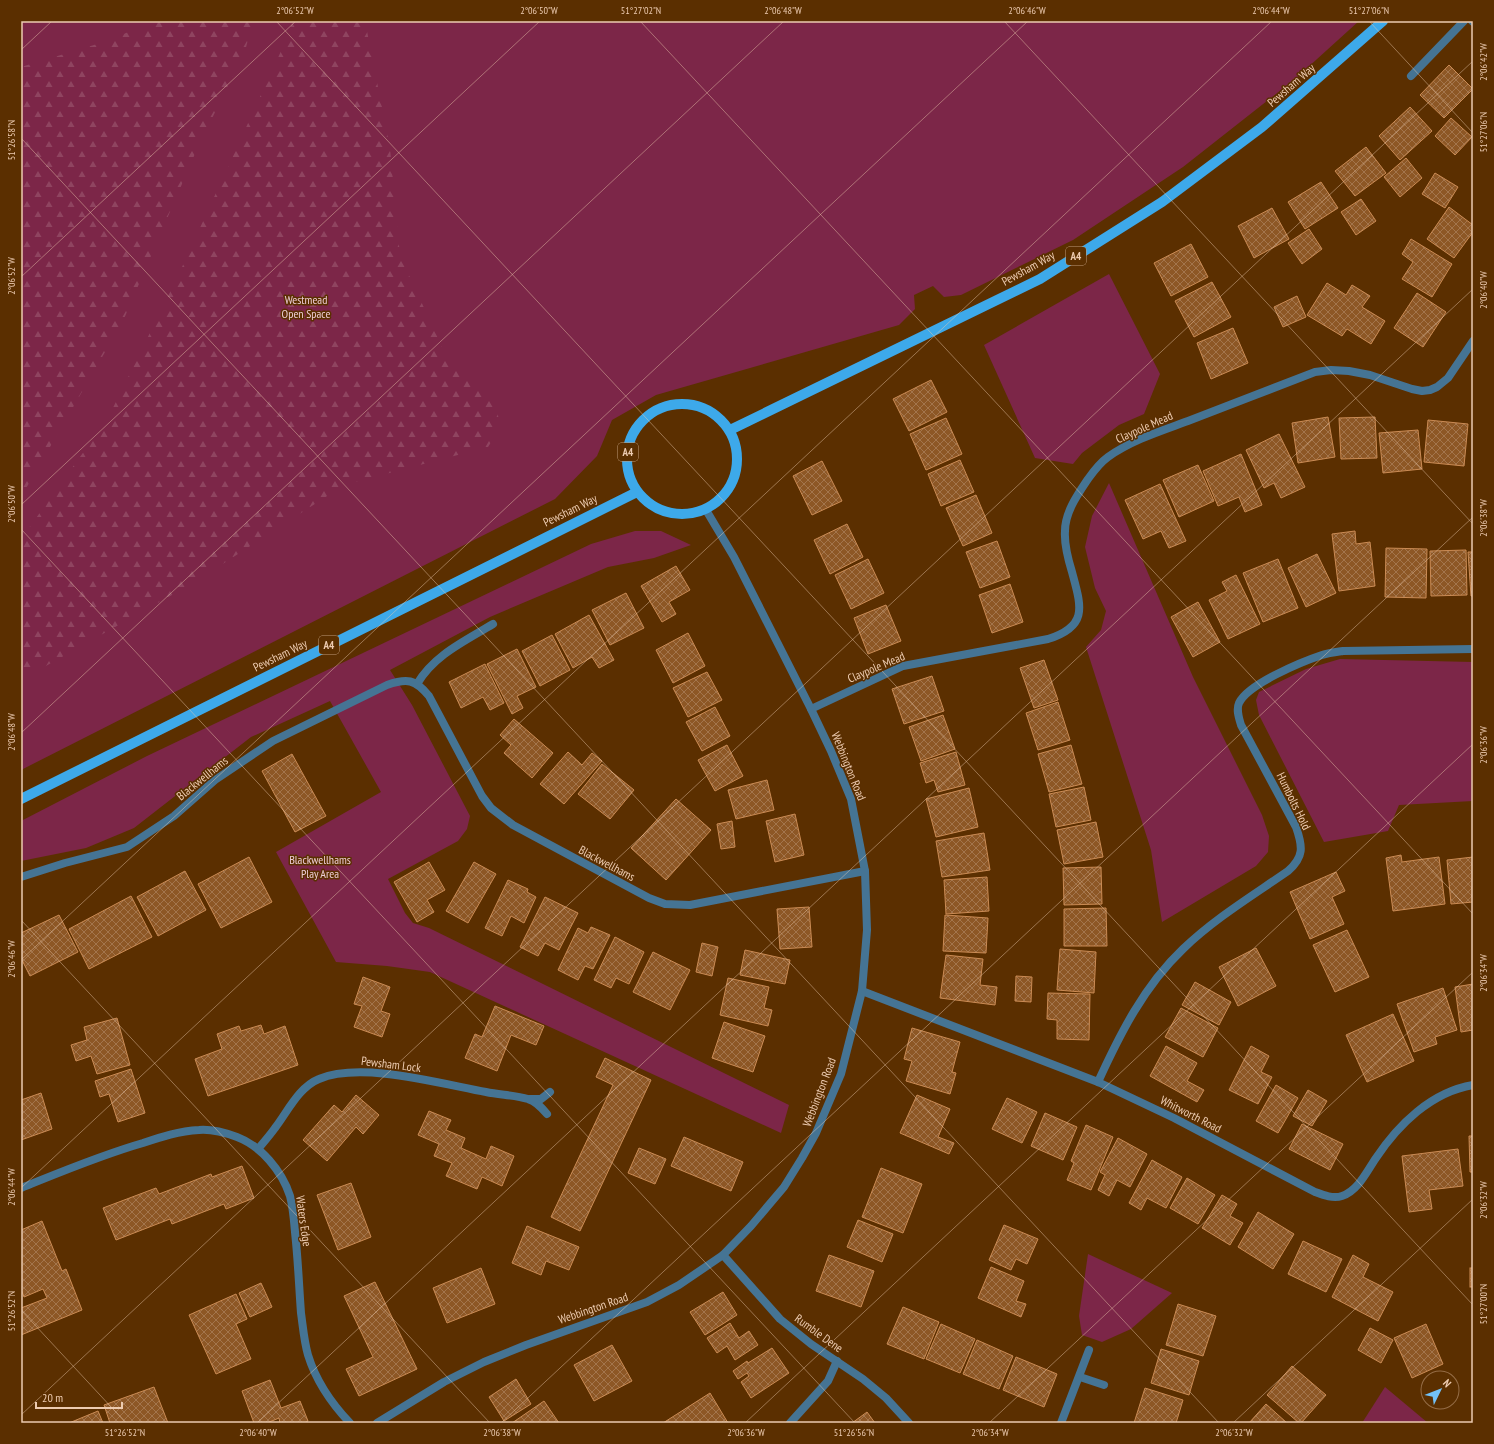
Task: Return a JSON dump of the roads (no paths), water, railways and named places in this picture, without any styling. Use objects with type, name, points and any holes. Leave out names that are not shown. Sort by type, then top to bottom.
[{"type":"main road","name":"Pewsham Way","points":[[730,430],[1040,279],[1162,202],[1262,127],[1384,21]]},
{"type":"main road","name":"A4","points":[[686,403],[704,407],[719,416],[730,430],[737,448],[738,467],[732,484],[721,500],[706,510],[687,515],[668,513],[650,505],[637,492],[629,476],[628,470],[627,458],[630,440],[638,425],[652,412],[668,405],[686,403]]},
{"type":"main road","name":"Pewsham Way","points":[[21,799],[637,492]]},
{"type":"street","points":[[1411,76],[1464,21]]},
{"type":"street","name":"Claypole Mead","points":[[811,709],[903,666],[1048,639],[1066,631],[1077,619],[1080,605],[1066,549],[1065,529],[1070,510],[1089,477],[1108,457],[1136,441],[1315,372],[1331,370],[1349,371],[1370,375],[1412,389],[1422,391],[1430,390],[1437,387],[1448,378],[1473,341]]},
{"type":"street","name":"Webbington Road","points":[[377,1423],[412,1400],[484,1362],[526,1345],[647,1302],[679,1285],[723,1255],[751,1226],[784,1186],[816,1133],[841,1074],[862,991],[867,930],[865,871],[851,799],[832,751],[811,709],[734,557],[706,510]]},
{"type":"street","points":[[417,684],[428,667],[442,655],[492,624]]},
{"type":"street","name":"Humbolts Hold","points":[[1098,1082],[1134,1010],[1151,985],[1182,950],[1227,913],[1288,872],[1295,865],[1299,857],[1301,849],[1300,839],[1296,827],[1241,725],[1238,714],[1238,705],[1244,696],[1252,688],[1306,661],[1343,651],[1473,649]]},
{"type":"street","name":"Blackwellhams","points":[[21,877],[66,863],[127,847],[174,816],[215,780],[273,741],[387,685],[405,680],[417,684],[429,696],[482,796],[491,808],[513,825],[649,898],[665,904],[690,905],[865,871]]},
{"type":"street","name":"Whitworth Road","points":[[862,991],[1098,1082],[1174,1118],[1315,1192],[1334,1197],[1341,1197],[1356,1186],[1377,1156],[1400,1128],[1421,1108],[1442,1096],[1473,1086]]},
{"type":"street","name":"Pewsham Lock","points":[[258,1149],[308,1085],[319,1079],[340,1072],[386,1074],[530,1099]]},
{"type":"street","points":[[530,1099],[541,1099],[550,1092]]},
{"type":"street","points":[[530,1099],[547,1114]]},
{"type":"street","name":"Waters Edge","points":[[21,1188],[122,1149],[174,1133],[200,1130],[227,1133],[248,1141],[269,1160],[280,1175],[290,1195],[294,1221],[303,1327],[307,1354],[315,1375],[326,1394],[350,1423]]},
{"type":"street","name":"Rumble Dene","points":[[723,1255],[780,1319],[811,1344],[863,1379],[886,1398],[909,1423]]},
{"type":"street","points":[[1061,1423],[1080,1377],[1089,1350]]},
{"type":"street","points":[[790,1423],[828,1381],[837,1362]]},
{"type":"street","points":[[1080,1377],[1104,1385]]},
{"type":"park label","name":"Westmead Open Space","points":[[306,306]]},
{"type":"park label","name":"Blackwellhams Play Area","points":[[320,866]]}]
